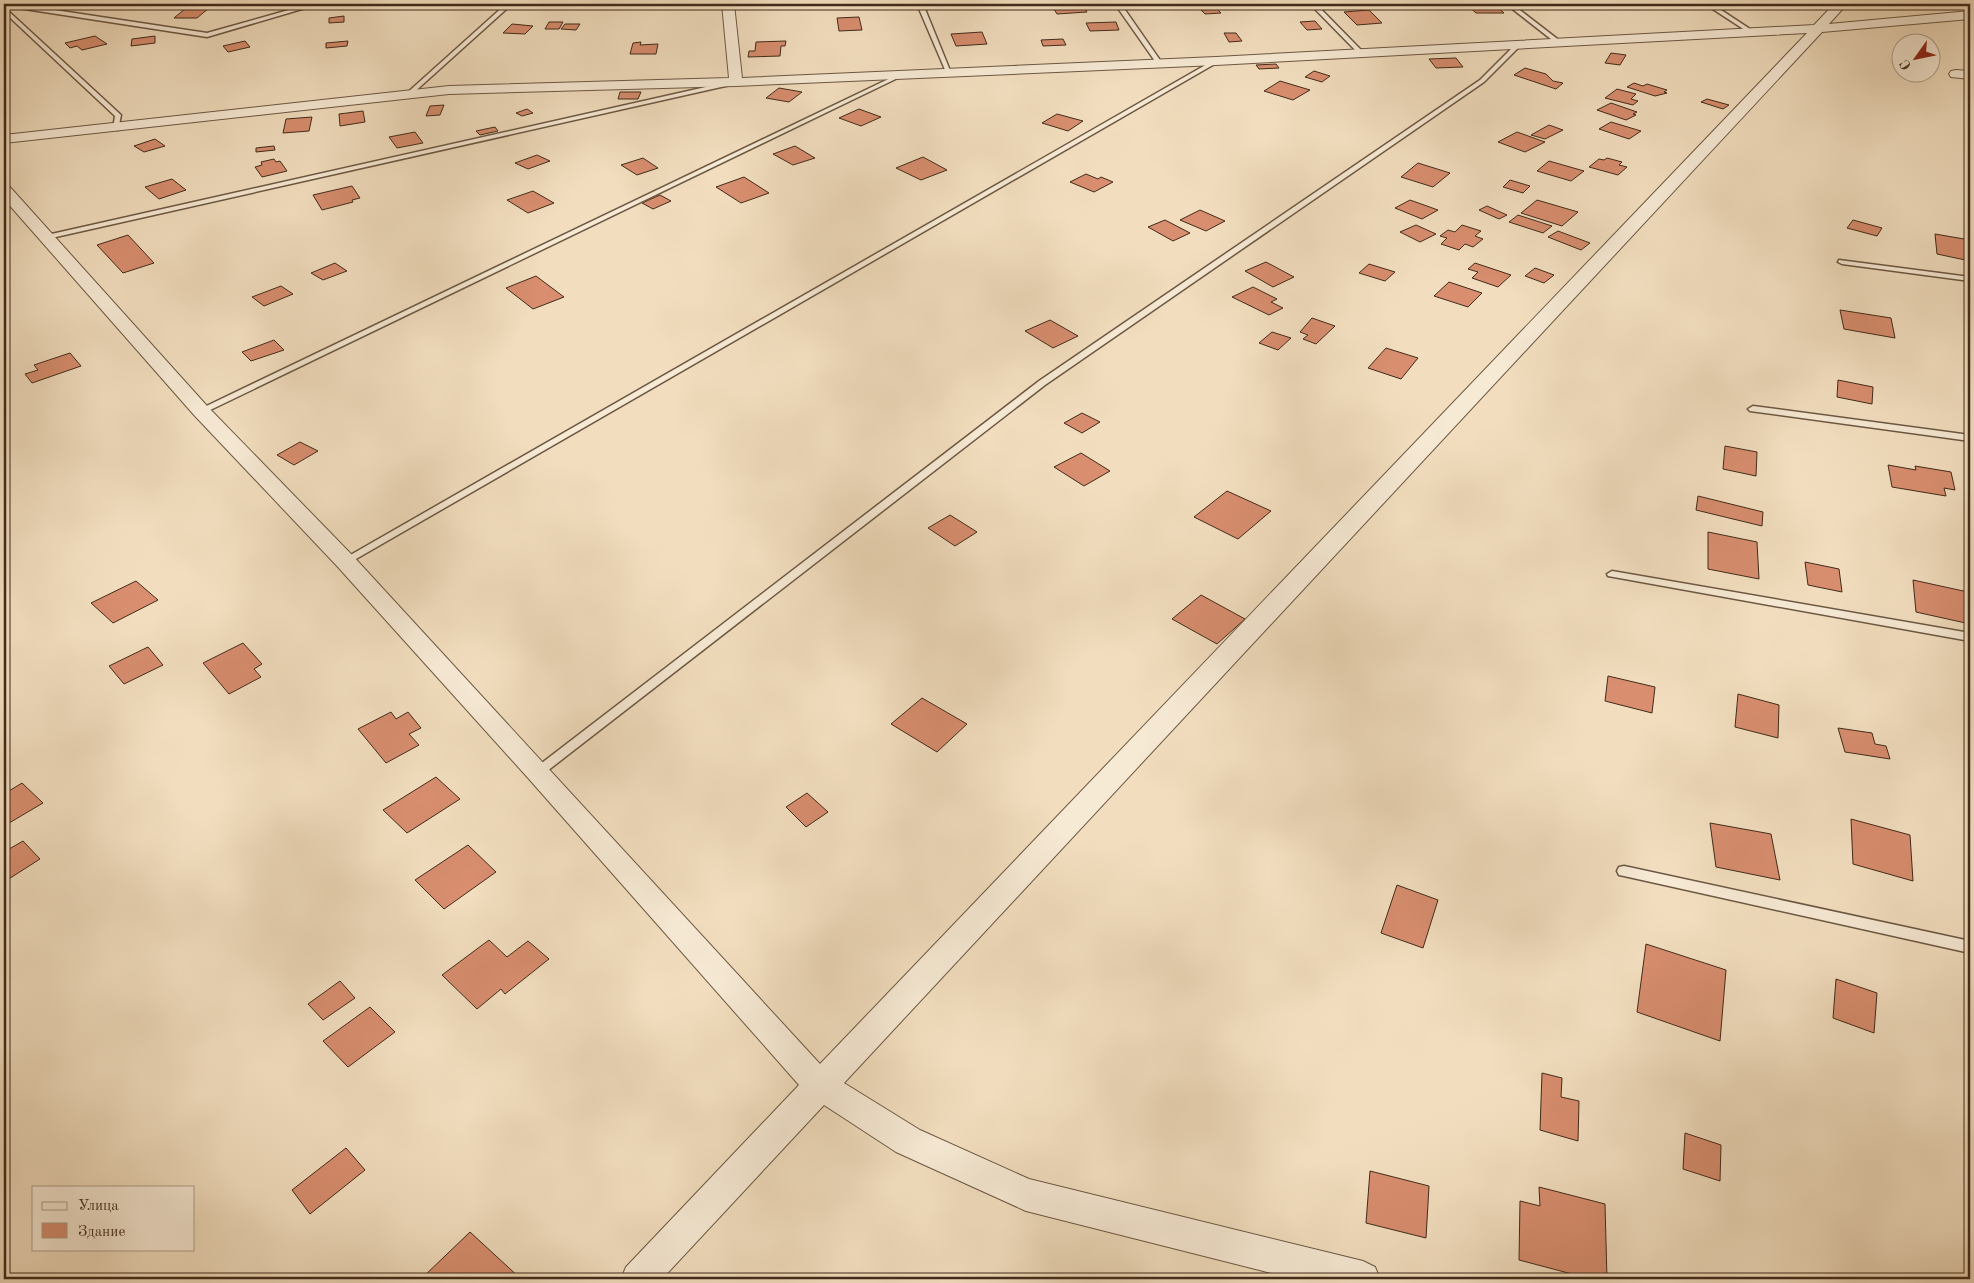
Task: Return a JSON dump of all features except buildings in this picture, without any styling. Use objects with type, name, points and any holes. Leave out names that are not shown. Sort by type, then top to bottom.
[{"type":"street","points":[[728,4],[736,82]]},
{"type":"street","points":[[638,1279],[1841,4]]},
{"type":"street","points":[[4,139],[116,129],[409,94],[1216,61],[1860,26],[1970,15]]},
{"type":"street","points":[[1956,74],[1970,75]]},
{"type":"street","points":[[4,190],[201,411],[345,562],[538,772],[819,1085],[908,1141],[1026,1195],[1362,1279]]},
{"type":"lane","points":[[5,4],[206,35],[316,4]]},
{"type":"lane","points":[[409,94],[510,4]]},
{"type":"lane","points":[[920,4],[949,72]]},
{"type":"lane","points":[[1118,4],[1159,63]]},
{"type":"lane","points":[[1313,4],[1361,53]]},
{"type":"lane","points":[[1509,4],[1558,42]]},
{"type":"lane","points":[[1708,4],[1750,31]]},
{"type":"lane","points":[[4,9],[119,116],[116,129]]},
{"type":"lane","points":[[538,772],[1042,383],[1482,81],[1519,44]]},
{"type":"lane","points":[[345,562],[1216,61]]},
{"type":"lane","points":[[201,411],[903,74]]},
{"type":"lane","points":[[47,237],[736,82]]},
{"type":"lane","points":[[1842,262],[1970,279]]},
{"type":"lane","points":[[1753,409],[1970,438]]},
{"type":"lane","points":[[1612,574],[1970,637]]},
{"type":"lane","points":[[1624,871],[1970,947]]}]
